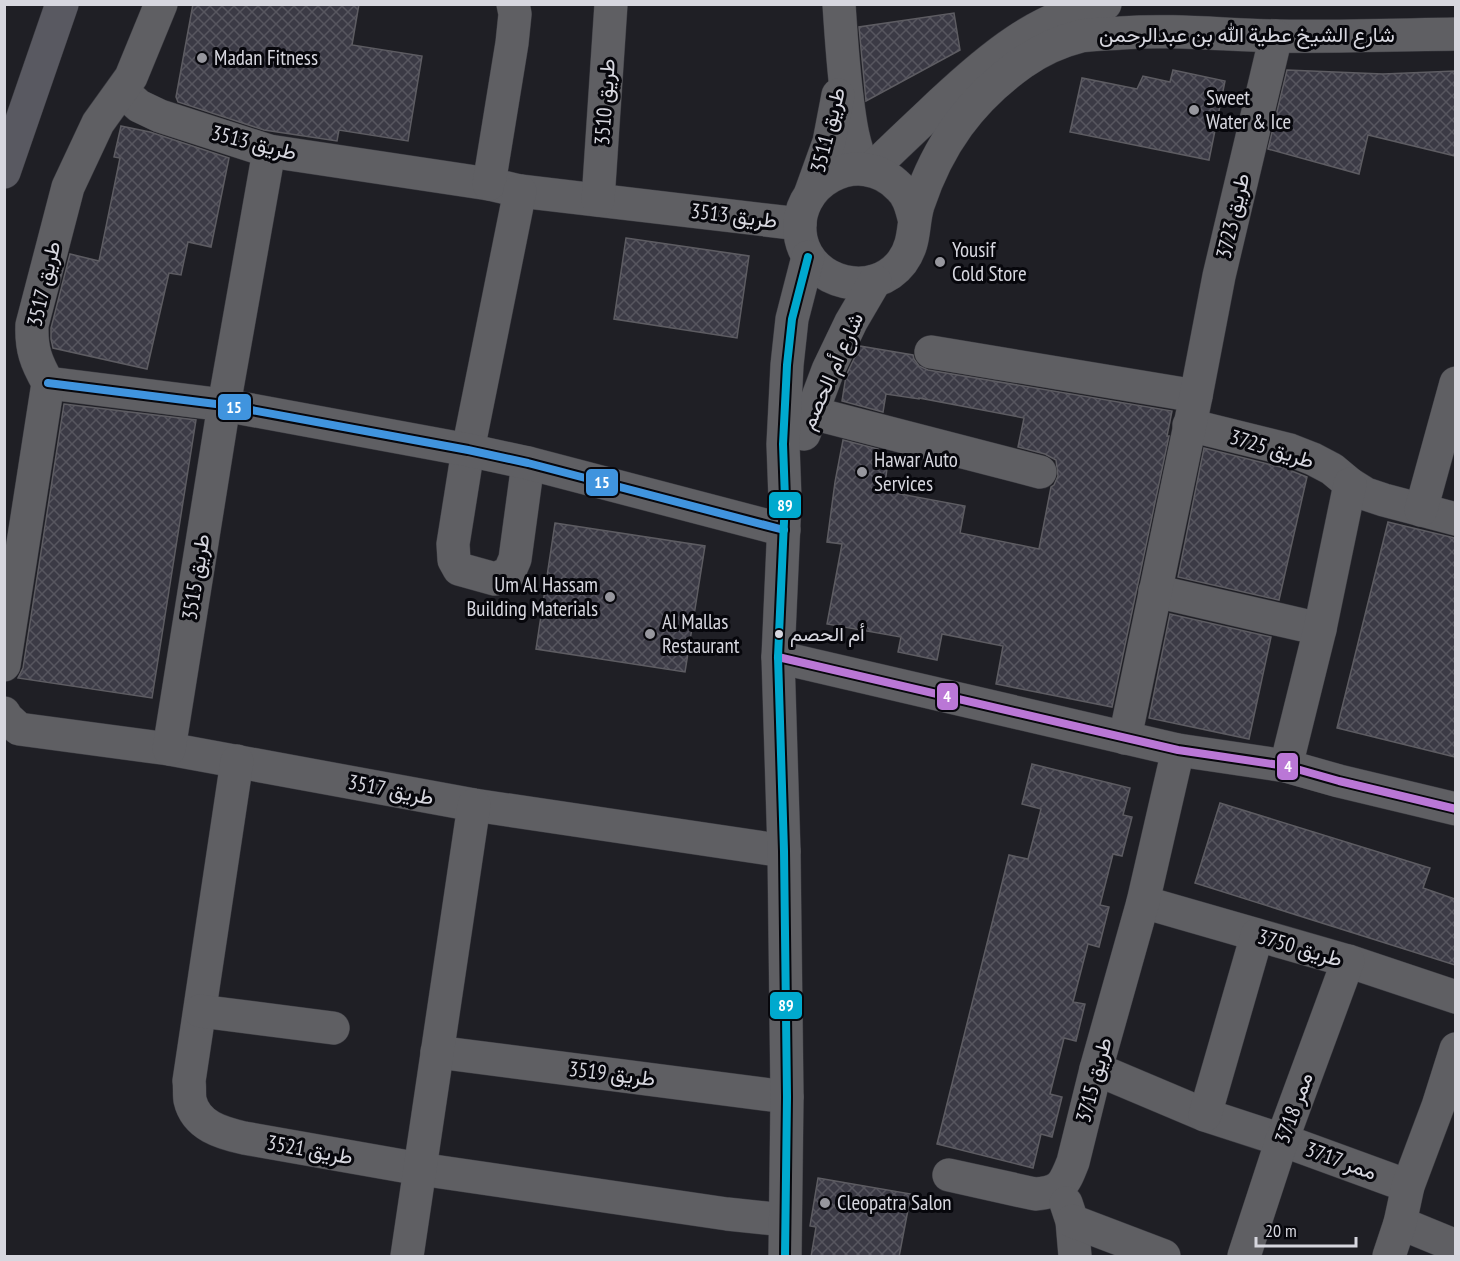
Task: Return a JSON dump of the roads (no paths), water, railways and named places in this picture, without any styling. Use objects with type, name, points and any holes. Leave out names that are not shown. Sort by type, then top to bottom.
[{"type":"highway","points":[[4,172],[62,4]]},
{"type":"street","points":[[122,91],[131,77],[161,4]]},
{"type":"street","points":[[513,4],[515,14],[505,188],[453,544],[454,560],[459,568],[495,579],[509,573],[515,559],[528,463]]},
{"type":"street","name":"طريق 3510","points":[[598,200],[611,4]]},
{"type":"street","name":"طريق 3511","points":[[839,4],[848,108],[854,143],[867,169]]},
{"type":"street","name":"شارع الشيخ عطية الله بن عبدالرحمن","points":[[914,218],[926,182],[942,147],[968,112],[997,82],[1026,61],[1075,11],[1105,4]]},
{"type":"street","name":"شارع الشيخ عطية الله بن عبدالرحمن","points":[[867,169],[981,67],[1013,42],[1051,34],[1081,36],[1139,32],[1276,36],[1455,34]]},
{"type":"street","name":"طريق 3723","points":[[1125,738],[1219,276],[1276,36]]},
{"type":"street","name":"طريق 3511","points":[[811,192],[829,142],[843,67]]},
{"type":"street","name":"طريق 3513","points":[[122,91],[139,106],[160,116],[269,151],[505,188],[800,224]]},
{"type":"street","name":"طريق 3517","points":[[48,383],[34,356],[32,325],[68,187],[98,123],[122,91]]},
{"type":"street","points":[[848,108],[863,124],[883,134],[906,136]]},
{"type":"street","name":"طريق 3515","points":[[169,749],[224,405],[269,151]]},
{"type":"street","points":[[867,169],[886,176],[900,187],[909,201],[914,218],[914,234],[910,250],[901,263],[889,274],[860,284],[844,283],[830,278],[808,257],[802,241],[800,224],[803,208],[811,192],[825,178],[844,170],[867,169]]},
{"type":"street","name":"شارع أم الحصم","points":[[785,1257],[787,1097],[784,851],[778,657],[785,514],[783,444],[787,365],[792,319],[808,257]]},
{"type":"street","name":"شارع أم الحصم","points":[[785,514],[800,447],[828,370],[874,281]]},
{"type":"street","points":[[931,352],[1192,410]]},
{"type":"street","points":[[4,665],[48,383],[224,405],[468,450],[785,514]]},
{"type":"street","points":[[1421,510],[1455,383]]},
{"type":"street","name":"طريق 3725","points":[[1192,410],[1313,459],[1332,469],[1366,494],[1455,519]]},
{"type":"street","points":[[812,413],[1040,472]]},
{"type":"street","points":[[1286,766],[1320,629],[1350,484]]},
{"type":"street","points":[[1155,591],[1320,629]]},
{"type":"street","points":[[778,657],[1178,750],[1286,766],[1455,809]]},
{"type":"street","name":"طريق 3517","points":[[4,713],[19,729],[169,749],[474,805],[784,851]]},
{"type":"street","name":"طريق 3715","points":[[1060,1187],[1068,1176],[1073,1162],[1143,902],[1178,750]]},
{"type":"street","name":"طريق 3521","points":[[237,761],[189,1081],[190,1100],[198,1117],[222,1133],[420,1169],[728,1214],[785,1220]]},
{"type":"street","points":[[407,1257],[474,805]]},
{"type":"street","name":"طريق 3750","points":[[1143,902],[1348,962],[1455,997]]},
{"type":"street","points":[[1205,1115],[1257,935]]},
{"type":"street","name":"ممر 3718","points":[[1244,1257],[1282,1140],[1348,962]]},
{"type":"street","points":[[200,1011],[333,1028]]},
{"type":"street","points":[[1389,1257],[1400,1223],[1408,1186],[1447,1109],[1455,1049]]},
{"type":"street","name":"طريق 3519","points":[[437,1052],[787,1097]]},
{"type":"street","name":"ممر 3717","points":[[1096,1070],[1205,1115],[1282,1140],[1408,1186]]},
{"type":"street","points":[[949,1175],[1035,1194],[1049,1193],[1060,1187],[1072,1221],[1075,1257]]},
{"type":"street","points":[[1072,1221],[1164,1257]]},
{"type":"street","points":[[1400,1223],[1455,1246]]},
{"type":"place","name":"Madan Fitness","points":[[202,58]]},
{"type":"place","name":"Sweet Water & Ice","points":[[1194,110]]},
{"type":"place","name":"Yousif Cold Store","points":[[940,262]]},
{"type":"place","name":"Hawar Auto Services","points":[[862,472]]},
{"type":"place","name":"Um Al Hassam Building Materials","points":[[610,597]]},
{"type":"place","name":"Al Mallas Restaurant","points":[[650,634]]},
{"type":"place","name":"أم الحصم","points":[[779,634]]},
{"type":"place","name":"Cleopatra Salon","points":[[825,1203]]}]
